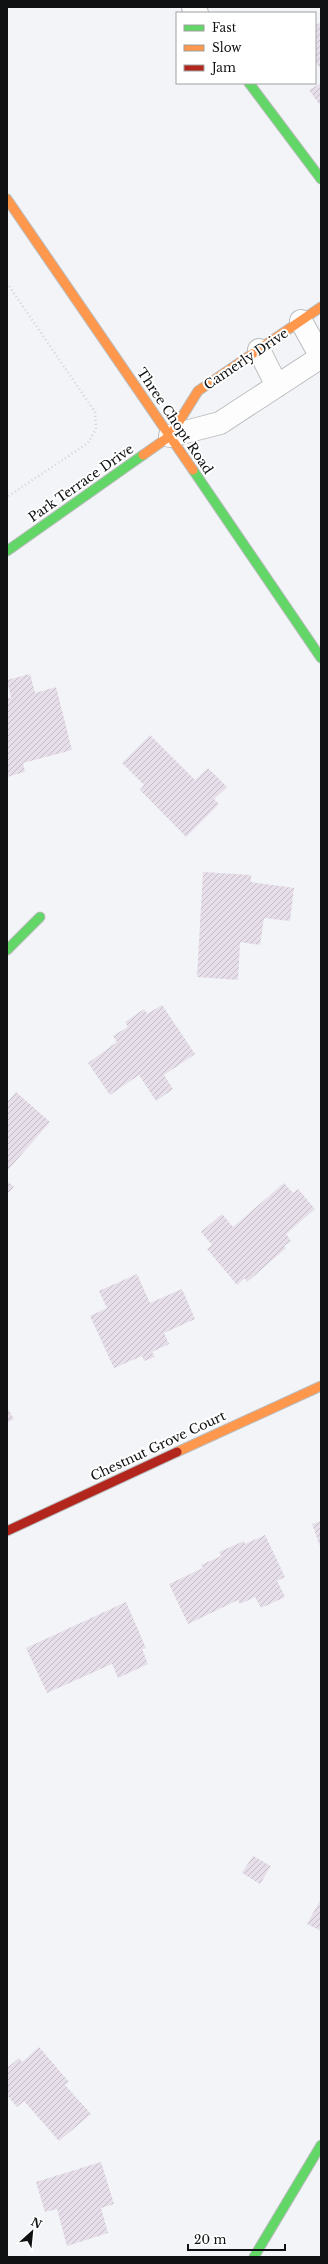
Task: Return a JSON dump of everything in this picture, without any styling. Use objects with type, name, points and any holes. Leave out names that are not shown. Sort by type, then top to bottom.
[{"type":"street","points":[[251,84],[321,179]]},
{"type":"street","name":"Three Chopt Road","points":[[7,198],[321,658]]},
{"type":"street","name":"Camerly Drive","points":[[170,436],[198,391],[321,307]]},
{"type":"street","points":[[170,436],[220,423],[321,357],[301,321]]},
{"type":"street","points":[[259,350],[277,386]]},
{"type":"street","name":"Park Terrace Drive","points":[[7,551],[170,436]]},
{"type":"street","points":[[7,950],[40,917]]},
{"type":"street","name":"Chestnut Grove Court","points":[[7,1531],[321,1386]]},
{"type":"street","points":[[254,2257],[321,2145]]},
{"type":"path","points":[[7,283],[95,412],[96,429],[88,443],[7,497]]},
{"type":"building","points":[[321,22],[320,68],[316,62],[316,25]]},
{"type":"building","points":[[321,83],[321,103],[319,104],[309,90]]},
{"type":"building","points":[[30,674],[35,693],[56,687],[72,750],[23,763],[25,772],[7,777],[7,699],[11,698],[7,680]]},
{"type":"building","points":[[150,735],[195,780],[208,768],[227,787],[214,799],[219,804],[186,837],[140,790],[144,785],[122,763]]},
{"type":"building","points":[[203,872],[251,875],[251,882],[294,888],[290,921],[264,918],[260,945],[240,942],[238,980],[197,977]]},
{"type":"building","points":[[162,1005],[195,1054],[164,1075],[173,1089],[156,1101],[139,1075],[110,1095],[88,1063],[117,1042],[113,1036],[128,1027],[125,1022],[144,1009],[147,1014]]},
{"type":"building","points":[[16,1092],[50,1122],[7,1171],[7,1102]]},
{"type":"building","points":[[7,1181],[14,1187],[7,1194]]},
{"type":"building","points":[[284,1183],[293,1193],[298,1189],[315,1209],[286,1234],[291,1241],[284,1246],[286,1248],[247,1282],[245,1278],[237,1285],[207,1249],[212,1245],[201,1232],[222,1214],[233,1227]]},
{"type":"building","points":[[137,1274],[150,1303],[182,1289],[195,1319],[164,1333],[169,1344],[152,1352],[155,1357],[144,1361],[142,1356],[114,1368],[90,1316],[107,1308],[99,1291]]},
{"type":"building","points":[[7,1407],[14,1419],[7,1423]]},
{"type":"building","points":[[321,1521],[321,1549],[312,1524]]},
{"type":"building","points":[[265,1535],[285,1577],[277,1581],[285,1597],[261,1608],[255,1597],[240,1604],[238,1600],[188,1624],[169,1584],[203,1568],[201,1565],[221,1556],[219,1552],[244,1541],[245,1544]]},
{"type":"building","points":[[126,1602],[146,1648],[142,1649],[148,1664],[118,1678],[112,1664],[47,1693],[26,1648]]},
{"type":"building","points":[[253,1856],[271,1866],[260,1884],[242,1873]]},
{"type":"building","points":[[321,1899],[321,1931],[307,1924]]},
{"type":"building","points":[[39,2047],[69,2082],[65,2085],[91,2114],[59,2141],[24,2101],[17,2107],[7,2095],[7,2068],[19,2058],[22,2062]]},
{"type":"building","points":[[101,2162],[114,2204],[101,2208],[108,2233],[67,2246],[57,2209],[45,2212],[36,2182]]},
{"type":"traffic: fast","points":[[250,84],[321,179]]},
{"type":"traffic: fast","points":[[7,551],[143,455]]},
{"type":"traffic: fast","points":[[193,470],[321,658]]},
{"type":"traffic: fast","points":[[7,950],[40,917]]},
{"type":"traffic: fast","points":[[254,2257],[321,2145]]},
{"type":"traffic: slow","points":[[7,199],[193,470]]},
{"type":"traffic: slow","points":[[143,455],[170,436],[198,391],[321,307]]},
{"type":"traffic: slow","points":[[177,1452],[321,1386]]},
{"type":"traffic: jam","points":[[7,1531],[177,1452]]}]
